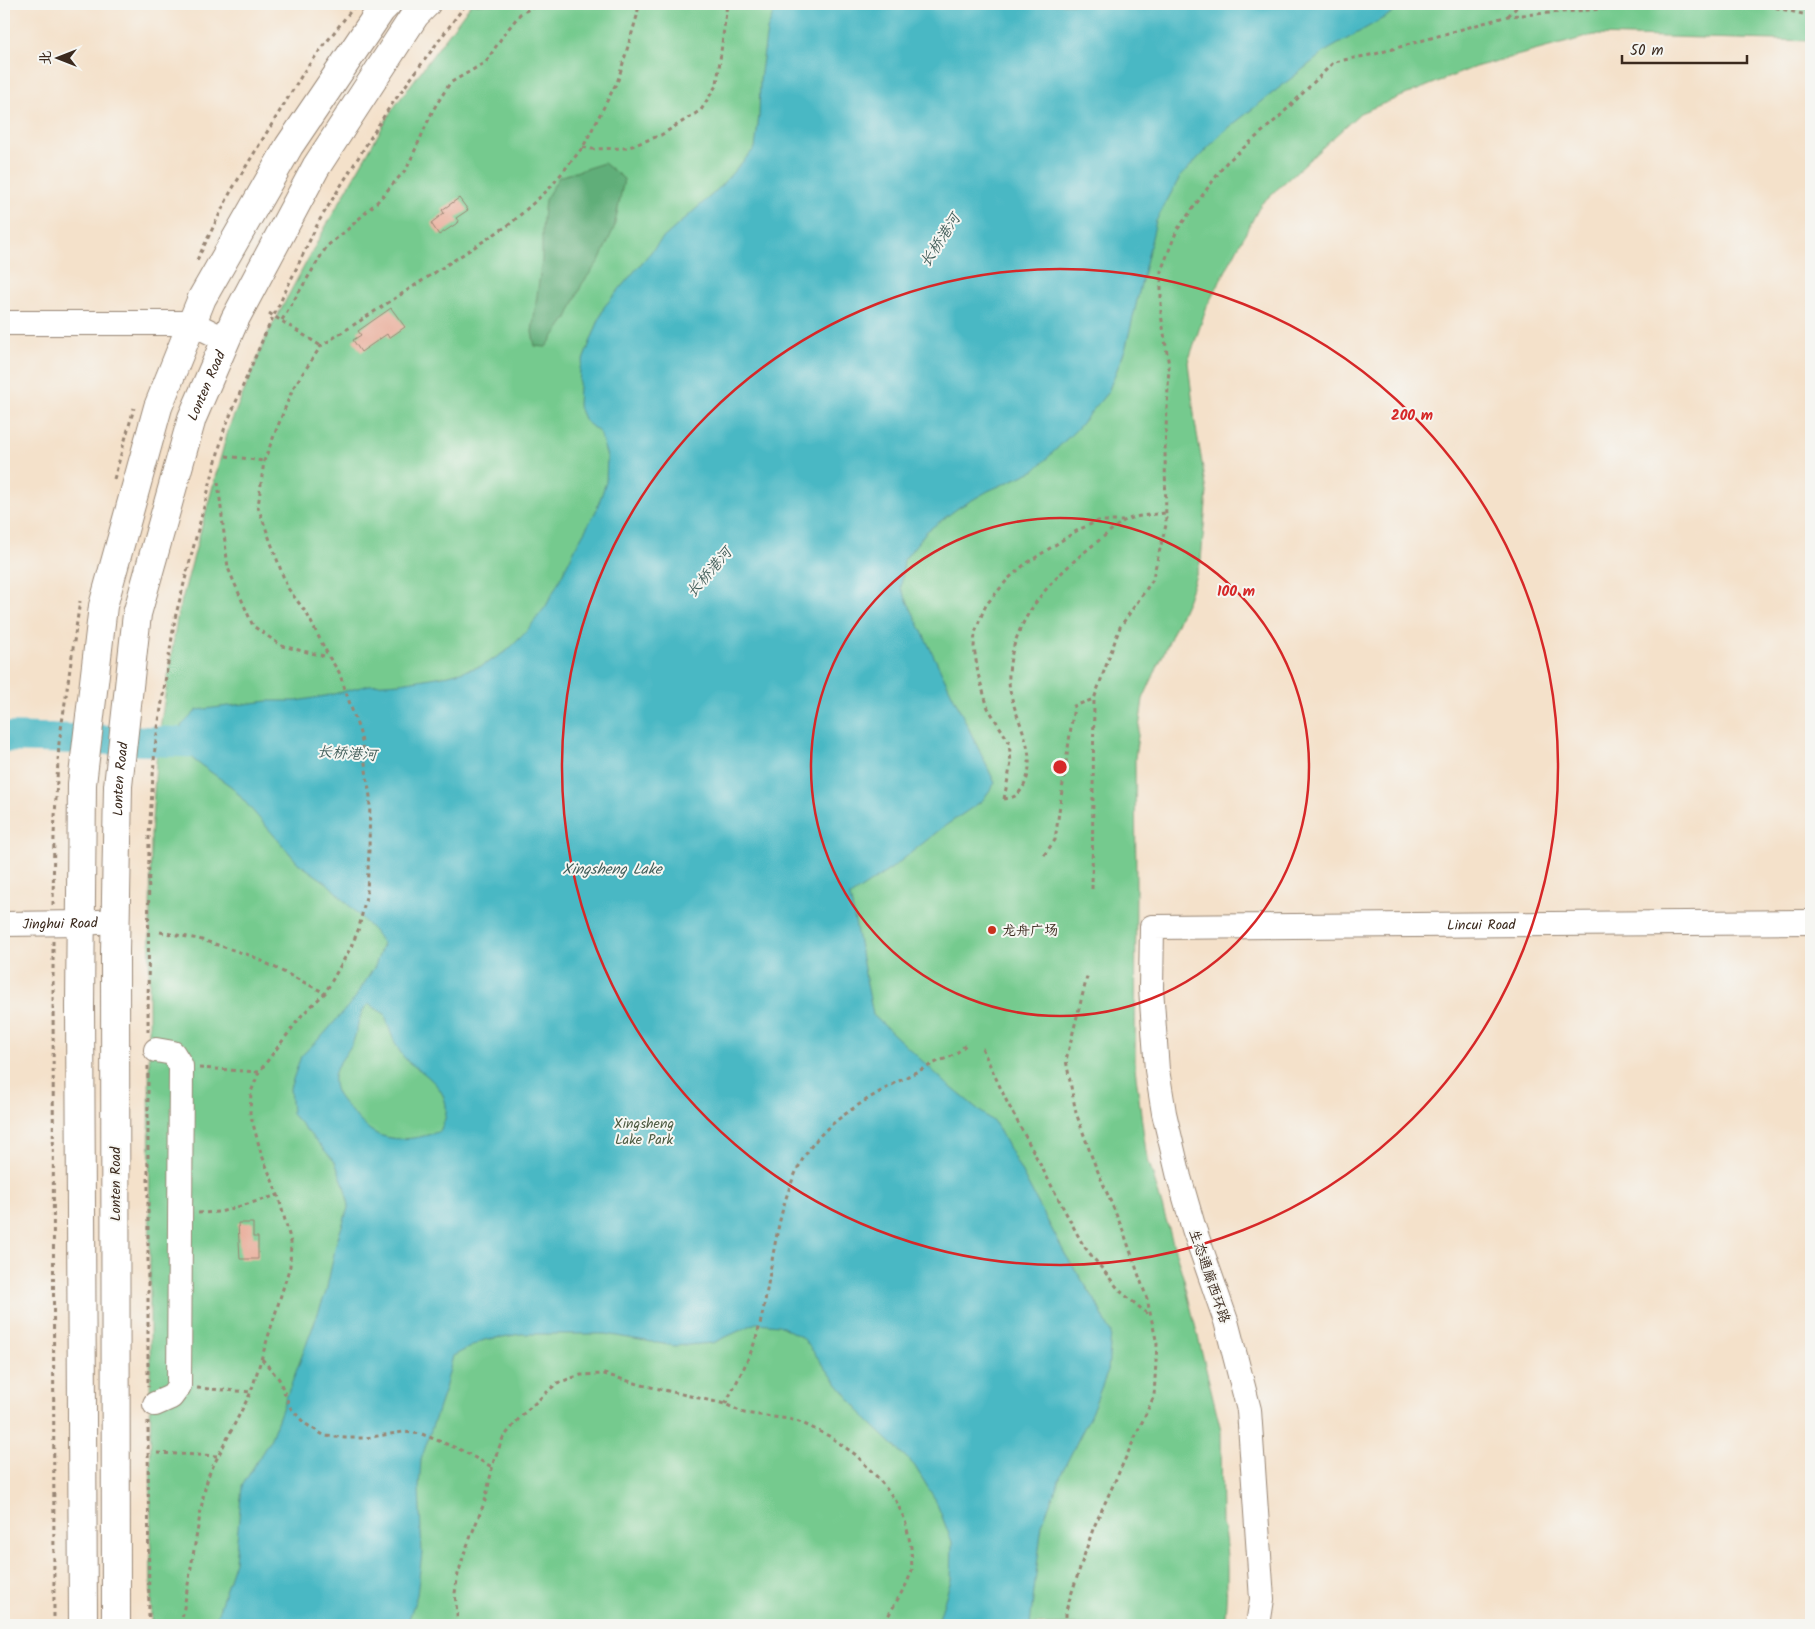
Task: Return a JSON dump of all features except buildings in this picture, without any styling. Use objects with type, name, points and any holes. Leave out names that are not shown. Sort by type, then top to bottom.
[{"type":"main road","points":[[83,1625],[82,784],[103,606],[158,407],[202,298],[289,146],[381,10],[387,4]]},
{"type":"main road","name":"Lonten Road","points":[[116,1625],[116,921],[118,786],[137,614],[192,418],[235,319],[316,167],[415,15],[426,4]]},
{"type":"street","points":[[4,323],[192,323],[226,340]]},
{"type":"street","name":"Jinghui Road","points":[[4,924],[116,921]]},
{"type":"street","name":"Lincui Road","points":[[1152,927],[1811,922]]},
{"type":"street","name":"生态通廊西环路","points":[[1152,927],[1151,988],[1153,1024],[1157,1070],[1164,1113],[1194,1229],[1226,1321],[1249,1410],[1262,1598],[1258,1625]]},
{"type":"street","points":[[150,1049],[173,1053],[181,1066],[179,1386],[172,1397],[151,1403]]},
{"type":"path","points":[[149,1625],[151,1403],[149,835],[156,747],[175,618],[224,430],[266,332],[319,220],[389,108],[466,4]]},
{"type":"path","points":[[282,320],[327,246],[378,201],[407,168],[432,110],[450,83],[486,62],[502,36],[520,14],[539,4]]},
{"type":"path","points":[[181,1625],[204,1492],[209,1474],[251,1392],[290,1266],[291,1242],[278,1195],[261,1153],[250,1113],[251,1092],[259,1072],[302,1015],[325,993],[351,947],[359,928],[367,892],[370,797],[361,736],[339,672],[328,657],[307,614],[287,587],[258,507],[264,462],[294,388],[320,346],[510,224],[549,188],[583,147],[618,80],[639,4]]},
{"type":"path","points":[[583,147],[591,149],[627,148],[661,135],[701,110],[717,84],[727,4]]},
{"type":"path","points":[[1508,16],[1520,4]]},
{"type":"path","points":[[1092,889],[1094,699],[1120,627],[1152,581],[1166,525],[1168,366],[1161,314],[1161,271],[1176,230],[1226,163],[1278,118],[1334,62],[1375,54],[1508,16],[1668,4]]},
{"type":"path","points":[[1760,4],[1811,16]]},
{"type":"path","points":[[269,313],[320,346]]},
{"type":"path","points":[[226,456],[264,462]]},
{"type":"path","points":[[218,482],[228,568],[253,626],[282,646],[328,657]]},
{"type":"path","points":[[1125,520],[1055,579],[1038,598],[1026,616],[1012,655],[1009,674],[1010,693],[1024,730],[1029,768],[1027,780],[1021,789],[1015,796],[1004,799],[1011,763],[1009,742],[988,708],[978,674],[974,647],[975,633],[986,605],[1008,579],[1030,561],[1078,530],[1098,520],[1125,520],[1166,513]]},
{"type":"path","points":[[1044,855],[1055,840],[1074,706],[1094,699]]},
{"type":"path","points":[[160,932],[199,939],[252,956],[325,993]]},
{"type":"path","points":[[1066,1625],[1066,1610],[1093,1529],[1154,1396],[1157,1344],[1147,1299],[1124,1233],[1076,1113],[1066,1060],[1088,973]]},
{"type":"path","points":[[725,1404],[753,1349],[760,1323],[772,1254],[784,1209],[796,1173],[807,1152],[828,1127],[848,1112],[904,1079],[952,1056],[968,1043]]},
{"type":"path","points":[[982,1048],[1006,1102],[1083,1245],[1120,1291],[1151,1316]]},
{"type":"path","points":[[181,1066],[259,1072]]},
{"type":"path","points":[[180,1213],[220,1212],[278,1195]]},
{"type":"path","points":[[262,1358],[278,1380],[290,1408],[304,1424],[325,1436],[365,1438],[403,1432],[422,1434],[459,1449],[492,1467]]},
{"type":"path","points":[[458,1625],[456,1593],[458,1574],[485,1501],[492,1467],[504,1438],[522,1416],[557,1383],[581,1374],[604,1374],[642,1385],[725,1404],[744,1413],[788,1419],[822,1432],[856,1455],[878,1478],[896,1501],[905,1520],[911,1547],[912,1570],[904,1590],[883,1625]]},
{"type":"path","points":[[179,1386],[251,1392]]},
{"type":"path","points":[[157,1453],[218,1456]]},
{"type":"green space","name":"Xingsheng Lake Park","points":[[471,4],[1811,4],[1811,41],[1594,35],[1475,67],[1360,113],[1261,204],[1207,306],[1188,362],[1195,422],[1207,492],[1201,560],[1188,599],[1143,699],[1135,758],[1135,1068],[1146,1152],[1184,1280],[1221,1430],[1222,1524],[1225,1534],[1227,1560],[1224,1625],[151,1625],[149,994],[151,835],[157,748],[177,618],[228,430],[268,333],[392,110]]},
{"type":"green space","points":[[604,163],[624,179],[614,228],[599,261],[582,284],[567,318],[546,347],[535,346],[532,332],[542,260],[542,229],[545,200],[559,177]]},
{"type":"water","name":"Xingsheng Lake","points":[[777,4],[1408,4],[1326,51],[1222,133],[1180,177],[1156,221],[1126,347],[1108,392],[1077,429],[1035,470],[988,491],[958,508],[926,532],[904,560],[901,588],[995,783],[982,801],[942,828],[892,868],[850,896],[873,1015],[947,1084],[996,1124],[1065,1254],[1095,1300],[1111,1333],[1108,1371],[1090,1416],[1063,1470],[1042,1524],[1030,1625],[937,1625],[951,1580],[952,1542],[935,1499],[914,1465],[868,1421],[803,1338],[779,1325],[756,1323],[713,1343],[675,1346],[605,1334],[521,1334],[484,1340],[453,1356],[445,1389],[421,1460],[419,1488],[422,1553],[417,1595],[407,1625],[214,1625],[235,1561],[242,1486],[271,1438],[326,1292],[336,1244],[349,1205],[335,1162],[292,1114],[290,1088],[301,1056],[324,1034],[355,998],[375,966],[383,944],[374,931],[327,883],[298,863],[232,787],[195,761],[183,742],[181,726],[197,710],[268,701],[297,701],[369,685],[400,683],[449,675],[482,666],[508,650],[525,633],[546,606],[596,511],[606,482],[607,457],[600,433],[585,421],[578,405],[580,368],[604,307],[662,239],[715,192],[755,148],[759,116],[760,79],[767,30]],"holes":[[[368,1004],[385,1014],[388,1026],[402,1055],[429,1077],[444,1098],[446,1113],[440,1131],[414,1138],[395,1139],[386,1137],[370,1130],[361,1122],[343,1103],[337,1093],[334,1086],[334,1076],[338,1065],[352,1044],[360,1016]]]},
{"type":"waterway","name":"长桥港河","points":[[4,737],[223,744]]},
{"type":"place","name":"龙舟广场","points":[[992,930]]}]
